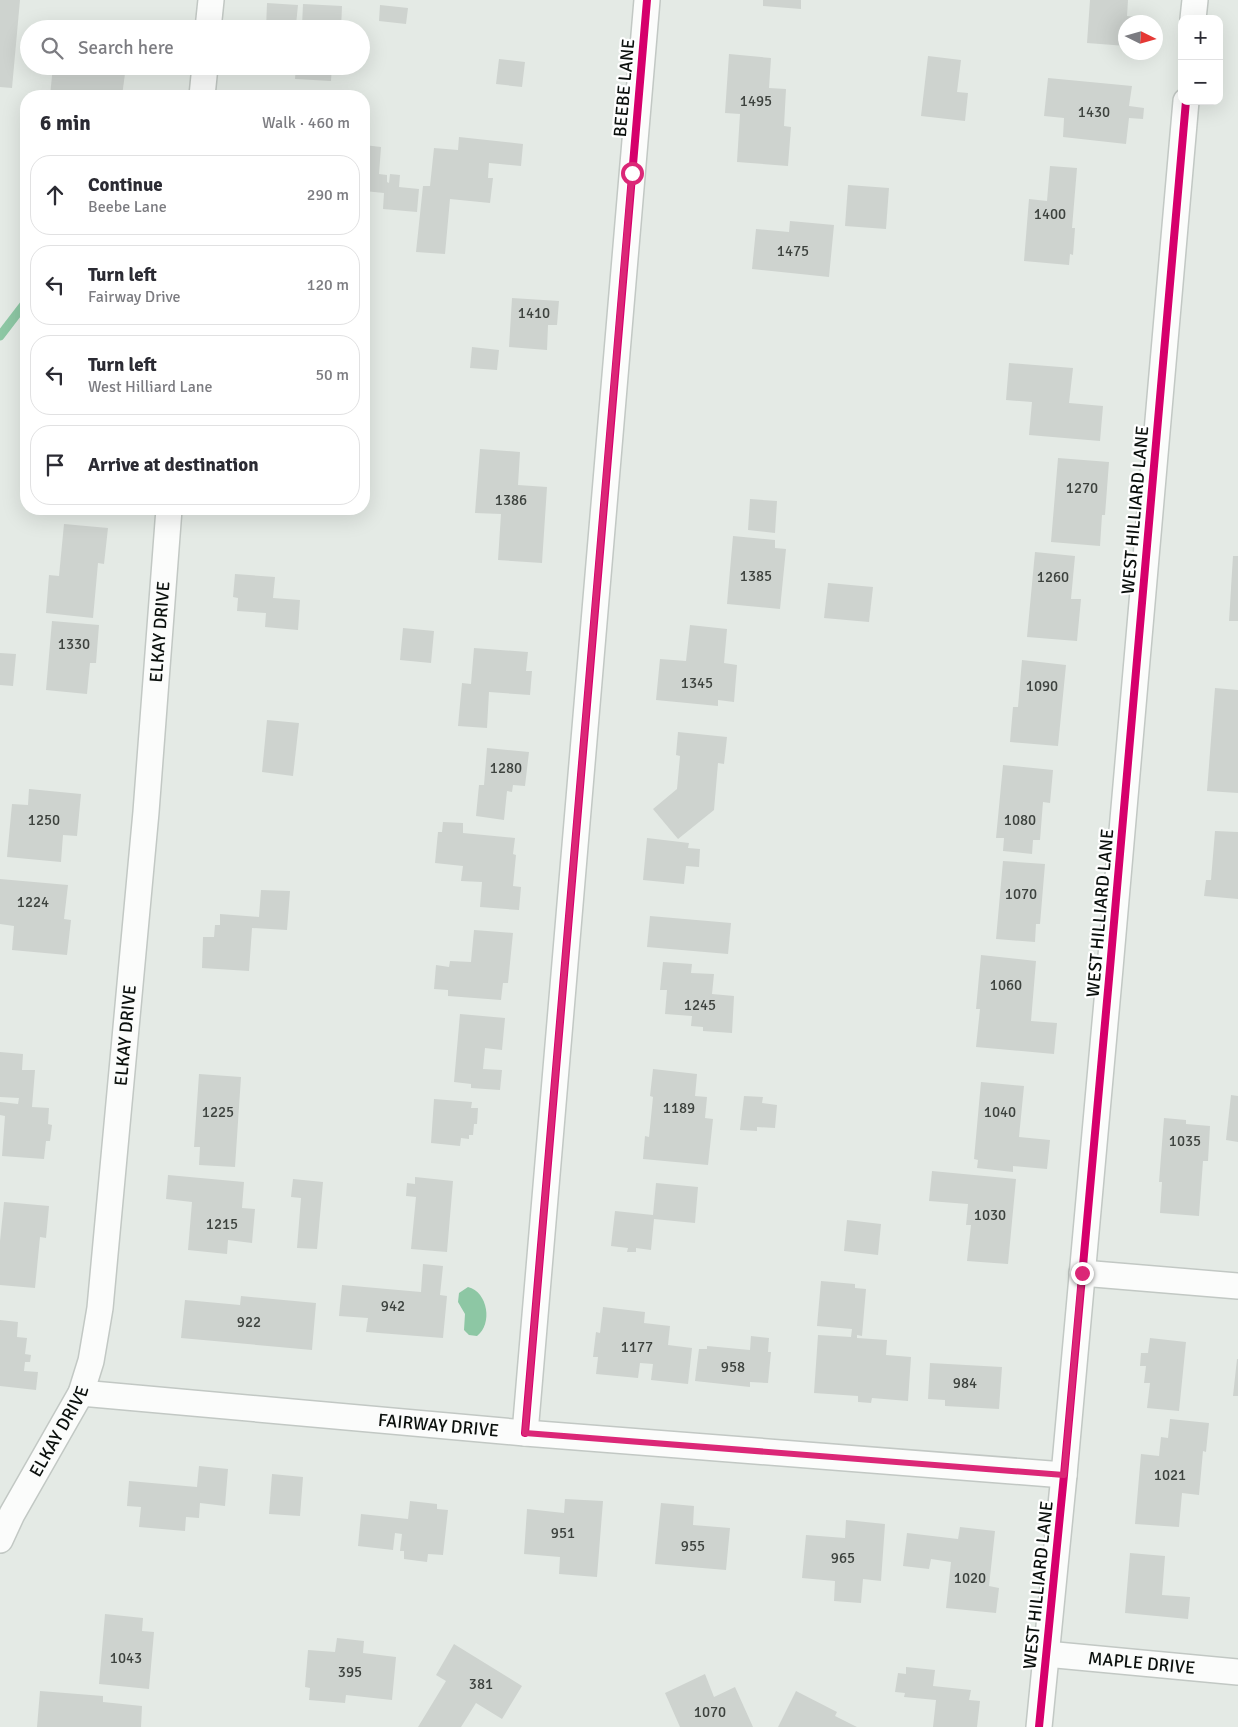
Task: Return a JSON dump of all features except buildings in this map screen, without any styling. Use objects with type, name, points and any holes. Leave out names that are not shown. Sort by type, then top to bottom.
[{"type":"street","points":[[209,20],[211,0]]},
{"type":"street","name":"BEEBE LANE","points":[[525,1433],[647,0]]},
{"type":"street","points":[[1193,15],[1195,0]]},
{"type":"street","points":[[203,90],[204,75]]},
{"type":"street","name":"WEST HILLIARD LANE","points":[[1039,1727],[1064,1475],[1186,105]]},
{"type":"street","name":"ELKAY DRIVE","points":[[0,1540],[12,1514],[81,1393],[91,1362],[101,1298],[146,812],[169,515]]},
{"type":"street","points":[[1082,1273],[1238,1286]]},
{"type":"street","name":"FAIRWAY DRIVE","points":[[81,1393],[525,1433],[1064,1475]]},
{"type":"street","name":"MAPLE DRIVE","points":[[1046,1654],[1238,1672]]},
{"type":"shaded area","points":[[468,1287],[480,1295],[486,1309],[485,1324],[477,1336],[469,1335],[464,1330],[465,1314],[458,1302],[459,1293]]},
{"type":"waterway","points":[[0,336],[20,310]]},
{"type":"cycle path","points":[[525,1433],[647,0]]},
{"type":"cycle path","points":[[1039,1727],[1110,968],[1186,105]]},
{"type":"route","points":[[632,173],[525,1433],[1064,1475],[1082,1273]]}]
